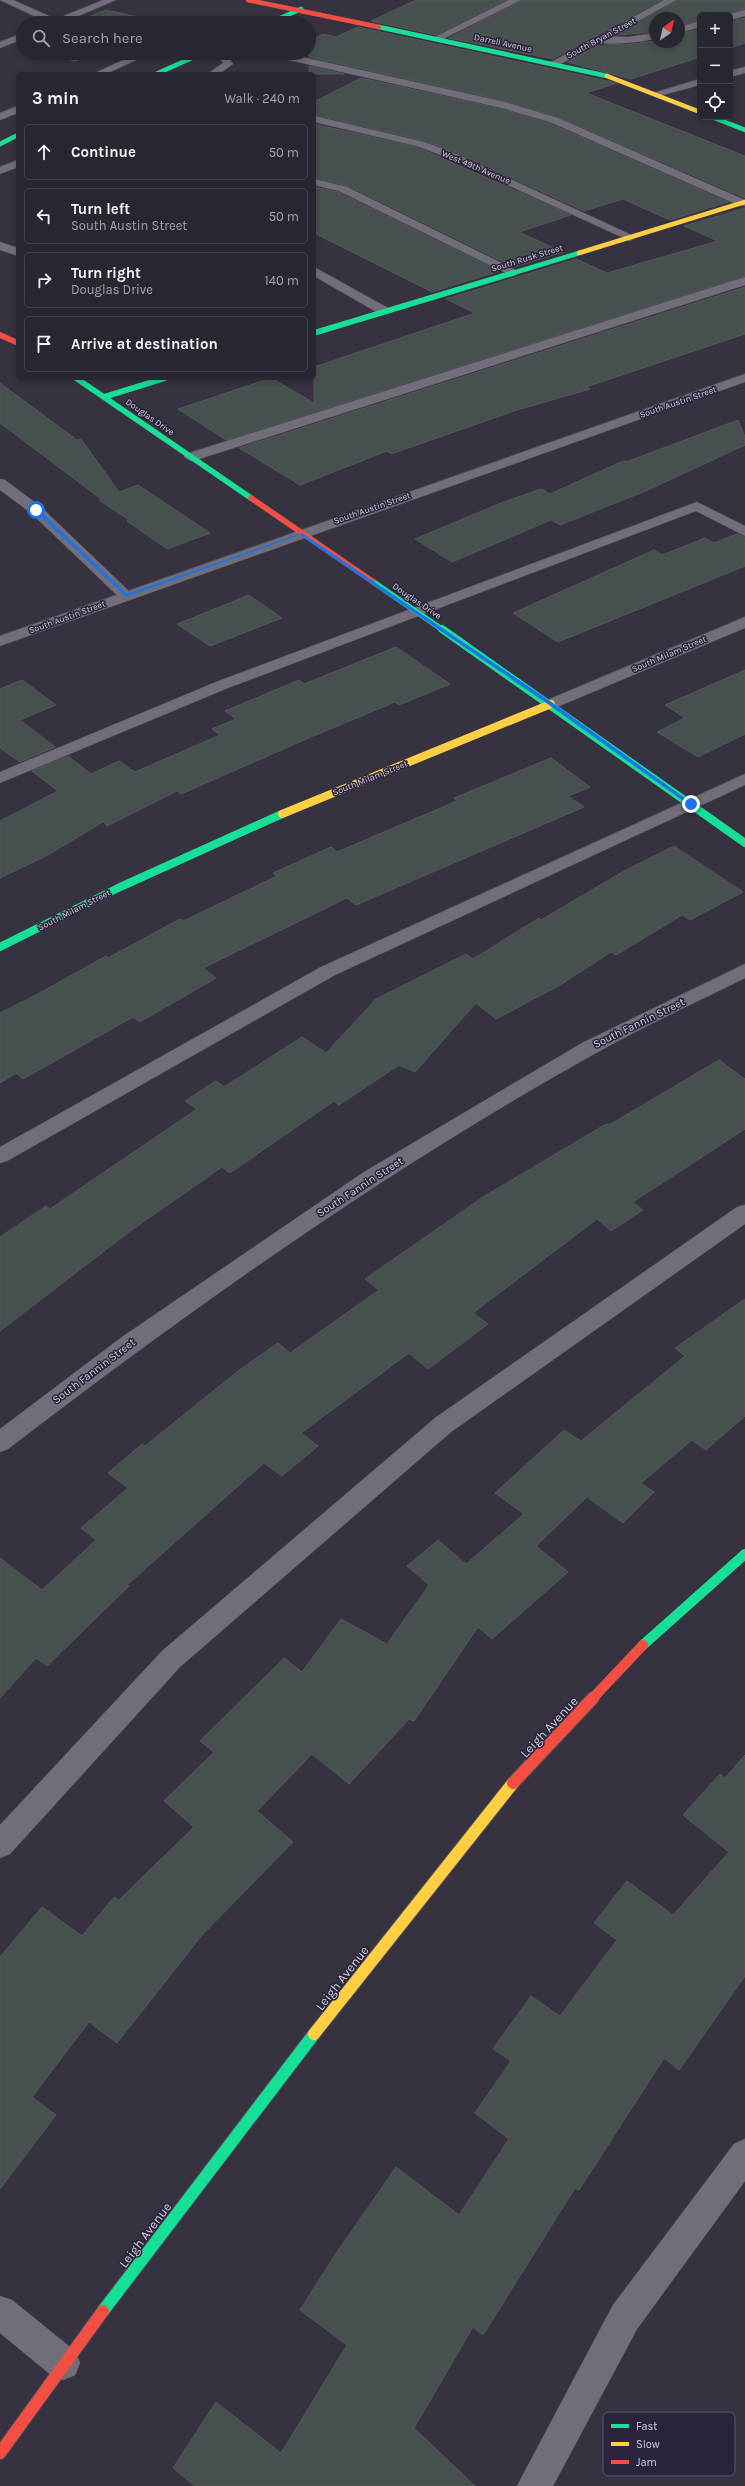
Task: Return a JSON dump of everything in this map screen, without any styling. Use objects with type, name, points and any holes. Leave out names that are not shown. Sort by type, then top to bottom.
[{"type":"street","points":[[5,0],[40,16]]},
{"type":"street","points":[[72,16],[111,0]]},
{"type":"street","name":"Darrell Avenue","points":[[248,0],[553,64],[621,80],[697,111]]},
{"type":"street","points":[[436,39],[516,0]]},
{"type":"street","name":"South Bryan Street","points":[[553,64],[671,0]]},
{"type":"street","points":[[284,16],[311,4]]},
{"type":"street","points":[[733,16],[745,13]]},
{"type":"street","points":[[685,28],[697,25]]},
{"type":"street","points":[[600,39],[629,40],[649,37]]},
{"type":"street","points":[[0,45],[16,39]]},
{"type":"street","points":[[103,72],[130,60]]},
{"type":"street","points":[[160,72],[187,60]]},
{"type":"street","points":[[215,72],[228,64],[227,60]]},
{"type":"street","points":[[302,60],[519,109],[554,120],[744,203]]},
{"type":"street","points":[[733,73],[745,70]]},
{"type":"street","points":[[655,94],[697,83]]},
{"type":"street","points":[[0,117],[16,110]]},
{"type":"street","name":"West 49th Avenue","points":[[316,119],[420,144],[450,155],[630,237]]},
{"type":"street","points":[[719,120],[744,130]]},
{"type":"street","points":[[0,144],[16,137]]},
{"type":"street","points":[[1,171],[16,164]]},
{"type":"street","points":[[1,171],[16,175]]},
{"type":"street","points":[[316,182],[343,189],[514,272]]},
{"type":"street","name":"South Rusk Street","points":[[316,332],[744,203]]},
{"type":"street","points":[[0,246],[16,251]]},
{"type":"street","points":[[316,272],[384,311]]},
{"type":"street","points":[[191,458],[745,281]]},
{"type":"street","points":[[0,335],[16,342]]},
{"type":"street","name":"South Austin Street","points":[[0,641],[745,378]]},
{"type":"street","name":"Douglas Drive","points":[[79,380],[300,534],[551,704],[745,843]]},
{"type":"street","points":[[104,396],[158,380]]},
{"type":"street","points":[[0,483],[36,510],[126,596]]},
{"type":"street","points":[[0,778],[222,685],[414,611],[697,506],[745,532]]},
{"type":"street","name":"South Milam Street","points":[[0,947],[118,888],[245,829],[551,704],[745,622]]},
{"type":"street","points":[[0,1156],[328,971],[745,779]]},
{"type":"street","name":"South Fannin Street","points":[[0,1442],[130,1342],[372,1177],[589,1048],[745,970]]},
{"type":"street","points":[[0,1845],[171,1659],[442,1425],[745,1213]]},
{"type":"street","name":"Leigh Avenue","points":[[0,2453],[63,2363],[360,1976],[506,1791],[650,1638],[745,1554]]},
{"type":"street","points":[[534,2486],[625,2317],[745,2155]]},
{"type":"street","points":[[0,2312],[63,2363]]},
{"type":"building","points":[[416,0],[506,0],[436,35],[371,21]]},
{"type":"building","points":[[522,0],[661,0],[553,59],[449,38]]},
{"type":"building","points":[[677,0],[745,0],[745,9],[733,13],[697,12],[697,21],[685,24],[685,12],[656,12]]},
{"type":"building","points":[[106,10],[134,16],[91,16]]},
{"type":"building","points":[[649,16],[649,32],[616,35]]},
{"type":"building","points":[[745,18],[745,43],[733,47],[733,20]]},
{"type":"building","points":[[358,27],[617,83],[586,93],[745,156],[745,198],[558,117],[505,101],[316,59],[316,38],[323,34],[336,37]]},
{"type":"building","points":[[697,30],[697,58],[631,79],[567,62],[601,43],[624,45],[649,42],[649,48],[685,48],[685,33]]},
{"type":"building","points":[[309,66],[344,74],[316,74],[316,72],[309,72]]},
{"type":"building","points":[[361,78],[502,109],[549,123],[728,202],[670,220],[623,199],[584,211],[455,152],[425,141],[316,115],[316,101]]},
{"type":"building","points":[[316,124],[417,147],[571,215],[519,232],[563,252],[514,267],[348,186],[316,178]]},
{"type":"building","points":[[316,187],[338,192],[499,271],[432,292],[316,234]]},
{"type":"building","points":[[745,208],[745,276],[226,440],[178,409],[265,380],[274,380],[314,403],[314,380],[316,380],[316,366],[475,313],[446,299],[576,259],[607,273],[718,241],[684,226]]},
{"type":"building","points":[[745,287],[745,334],[586,387],[590,389],[517,410],[391,454],[387,451],[300,485],[239,448]]},
{"type":"building","points":[[0,383],[77,440],[81,439],[119,492],[138,485],[210,533],[167,549],[127,521],[129,520],[99,500],[101,499],[0,423]]},
{"type":"building","points":[[738,420],[745,437],[745,445],[648,490],[560,525],[551,520],[452,562],[415,539],[501,503],[541,489],[550,494],[623,461],[626,462]]},
{"type":"building","points":[[737,534],[745,537],[745,566],[558,642],[513,613],[654,550],[662,555],[705,538],[714,543]]},
{"type":"building","points":[[249,595],[282,618],[210,646],[177,624]]},
{"type":"building","points":[[396,647],[450,684],[399,705],[395,702],[181,794],[177,791],[107,826],[103,822],[48,855],[0,878],[0,821],[58,791],[32,771],[68,756],[91,774],[119,761],[135,772],[220,735],[212,729],[236,719],[225,711],[299,680],[304,684]]},
{"type":"building","points":[[745,670],[745,734],[698,757],[657,732],[685,718],[665,705]]},
{"type":"building","points":[[22,680],[56,705],[20,720],[55,747],[20,762],[0,748],[0,689]]},
{"type":"building","points":[[551,758],[590,787],[568,796],[584,807],[356,905],[347,898],[203,968],[216,978],[140,1022],[133,1017],[23,1079],[16,1073],[0,1083],[0,1013],[106,956],[108,958],[180,919],[183,921],[277,876],[273,873],[331,847],[337,852],[457,801],[454,798]]},
{"type":"building","points":[[674,846],[743,892],[690,920],[682,915],[616,955],[611,952],[560,985],[496,1019],[476,1003],[415,1072],[399,1065],[339,1105],[334,1101],[230,1173],[222,1167],[129,1232],[0,1331],[0,1237],[46,1206],[50,1209],[197,1109],[185,1101],[216,1081],[224,1087],[302,1037],[326,1053],[376,999],[466,954],[473,959],[539,918],[541,920],[624,871]]},
{"type":"building","points":[[719,1060],[745,1079],[745,1129],[633,1202],[643,1210],[611,1231],[597,1219],[473,1313],[488,1324],[428,1369],[409,1353],[301,1433],[318,1446],[282,1476],[264,1463],[127,1585],[129,1586],[47,1666],[36,1658],[0,1698],[0,1558],[42,1590],[96,1540],[81,1528],[128,1488],[108,1473],[142,1444],[145,1446],[238,1371],[278,1343],[290,1353],[379,1290],[365,1279],[483,1197],[606,1124],[609,1125]]},
{"type":"building","points":[[745,1299],[745,1416],[706,1450],[692,1440],[641,1483],[654,1492],[623,1523],[587,1497],[536,1546],[568,1572],[492,1639],[478,1627],[414,1721],[409,1719],[349,1784],[312,1754],[257,1811],[293,1842],[202,1935],[117,2043],[89,2022],[32,2097],[56,2115],[0,2189],[0,1957],[42,1907],[82,1936],[114,1897],[119,1900],[194,1827],[164,1801],[214,1752],[200,1741],[284,1658],[302,1672],[341,1619],[387,1644],[429,1585],[407,1566],[438,1540],[466,1564],[524,1514],[495,1493],[564,1430],[581,1441],[685,1356],[675,1348]]},
{"type":"building","points":[[745,1755],[745,1976],[679,2070],[664,2058],[579,2190],[575,2188],[483,2335],[473,2327],[414,2428],[475,2486],[195,2486],[173,2468],[216,2402],[281,2453],[347,2345],[300,2310],[335,2255],[396,2167],[459,2215],[509,2139],[475,2113],[511,2061],[493,2049],[531,1996],[560,2016],[617,1940],[594,1923],[627,1881],[673,1915],[729,1852],[683,1815],[720,1774],[725,1778]]},
{"type":"traffic: fast","points":[[285,16],[301,9]]},
{"type":"traffic: fast","points":[[379,27],[607,76]]},
{"type":"traffic: fast","points":[[160,72],[187,60]]},
{"type":"traffic: fast","points":[[720,120],[745,130]]},
{"type":"traffic: fast","points":[[0,144],[16,136]]},
{"type":"traffic: fast","points":[[316,332],[579,253]]},
{"type":"traffic: fast","points":[[79,380],[251,498]]},
{"type":"traffic: fast","points":[[104,397],[159,380]]},
{"type":"traffic: fast","points":[[372,581],[551,704],[745,843]]},
{"type":"traffic: fast","points":[[0,947],[118,888],[282,814]]},
{"type":"traffic: fast","points":[[643,1645],[745,1554]]},
{"type":"traffic: fast","points":[[103,2311],[314,2034]]},
{"type":"traffic: slow","points":[[607,76],[697,111]]},
{"type":"traffic: slow","points":[[579,253],[745,202]]},
{"type":"traffic: slow","points":[[282,814],[551,704]]},
{"type":"traffic: slow","points":[[314,2034],[513,1783]]},
{"type":"traffic: jam","points":[[248,0],[379,27]]},
{"type":"traffic: jam","points":[[0,335],[16,342]]},
{"type":"traffic: jam","points":[[251,498],[372,581]]},
{"type":"traffic: jam","points":[[513,1783],[643,1645]]},
{"type":"traffic: jam","points":[[0,2453],[103,2311]]},
{"type":"route","points":[[36,510],[84,553],[126,596],[300,534],[551,704],[691,804]]}]
